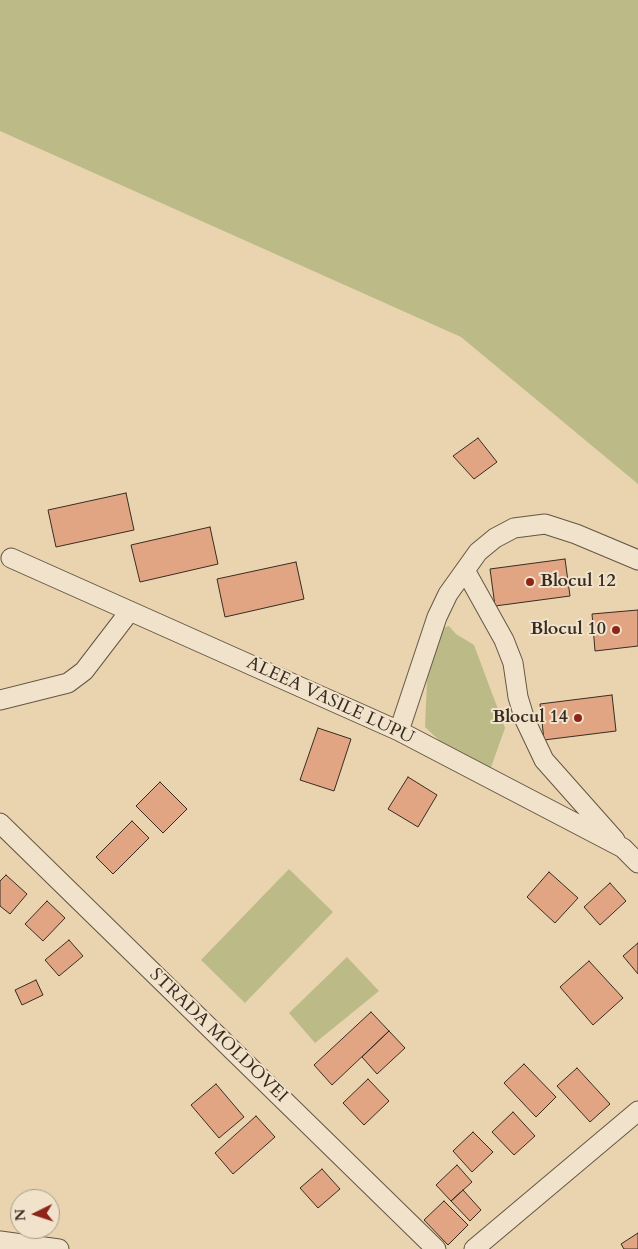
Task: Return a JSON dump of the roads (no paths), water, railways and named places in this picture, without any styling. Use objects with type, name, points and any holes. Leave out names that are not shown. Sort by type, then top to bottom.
[{"type":"street","points":[[399,731],[437,617],[448,594],[478,552],[495,538],[514,528],[545,524],[576,534],[638,560]]},
{"type":"street","name":"ALEEA VASILE LUPU","points":[[11,558],[399,731],[623,848],[638,863]]},
{"type":"street","points":[[465,570],[504,640],[513,663],[518,696],[525,720],[544,760],[623,848]]},
{"type":"street","points":[[0,700],[68,683],[84,671],[130,611]]},
{"type":"street","name":"STRADA MOLDOVEI","points":[[0,824],[436,1249]]},
{"type":"street","points":[[474,1249],[638,1111]]},
{"type":"street","points":[[0,1241],[59,1249]]},
{"type":"place","name":"Blocul 12","points":[[530,582]]},
{"type":"place","name":"Blocul 10","points":[[616,630]]},
{"type":"place","name":"Blocul 14","points":[[578,718]]}]
